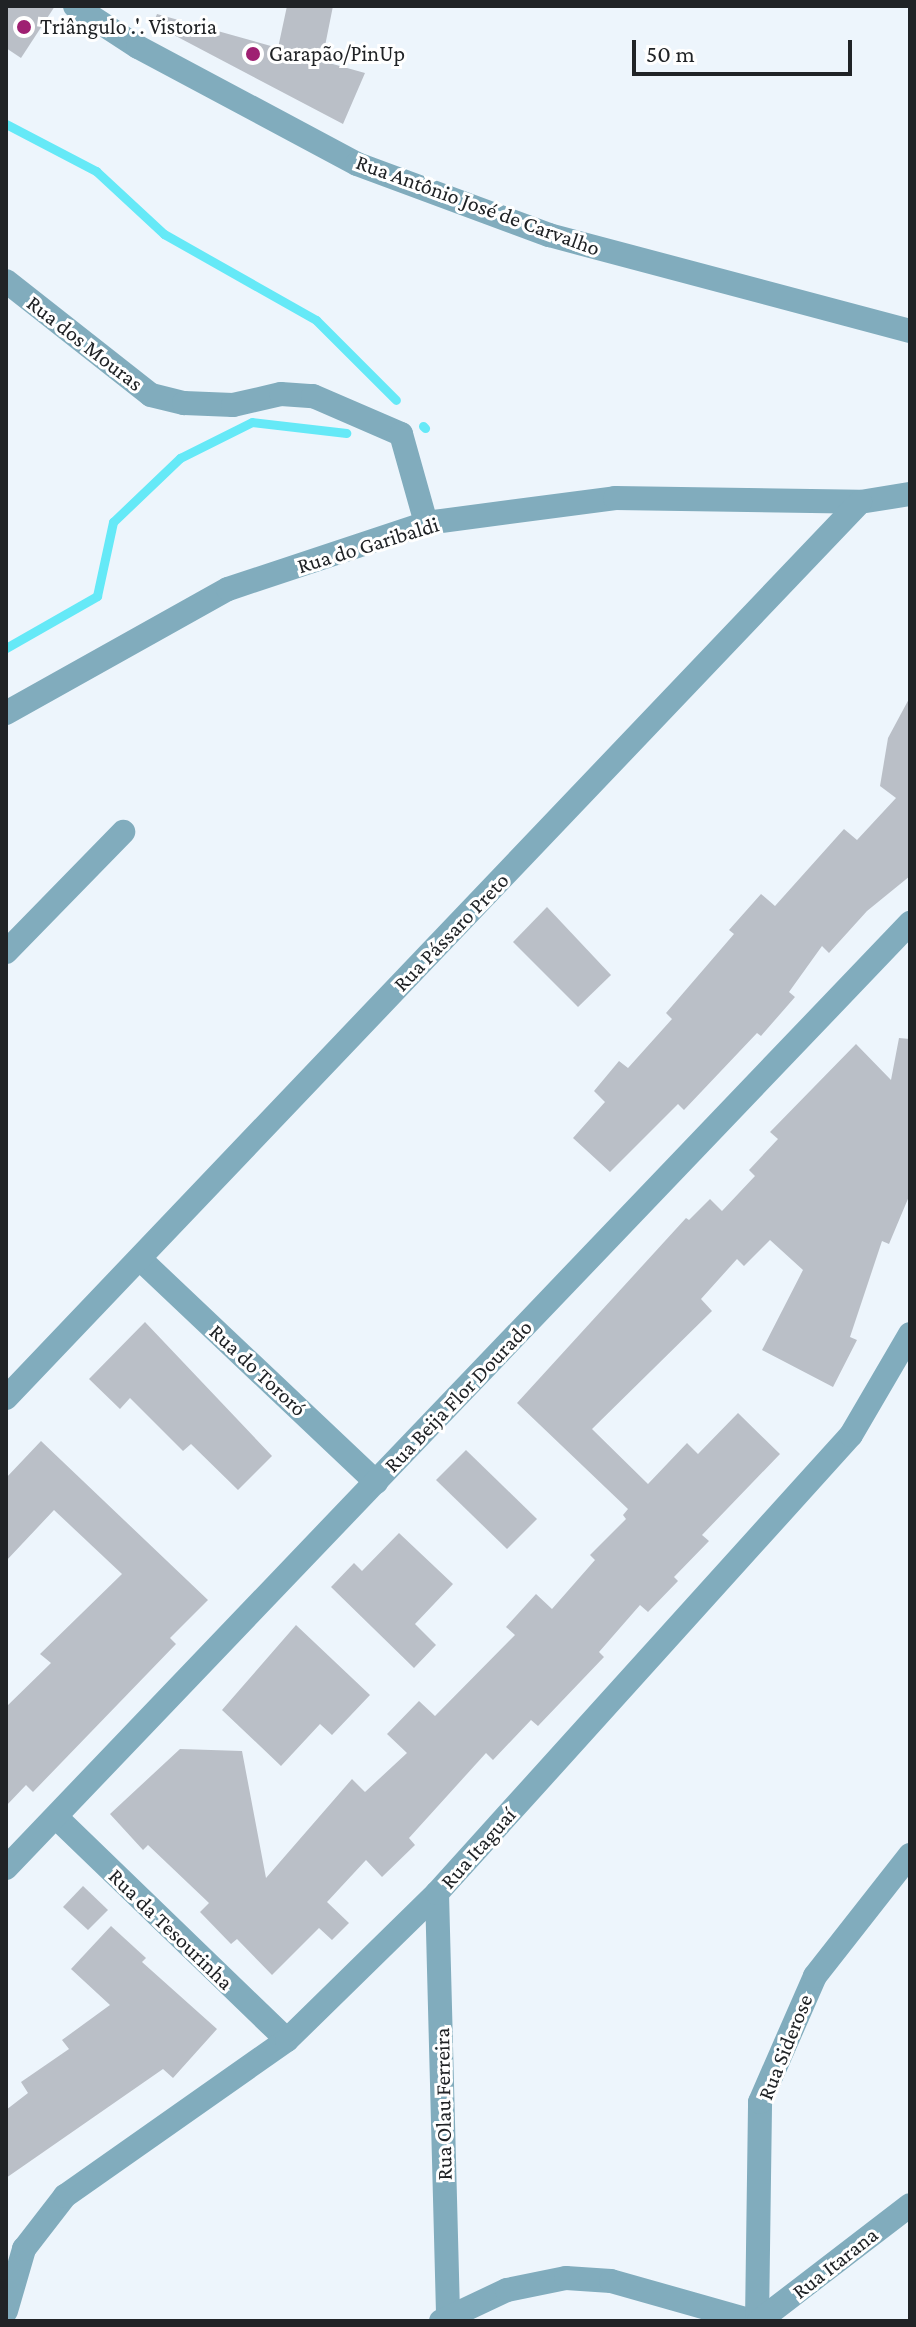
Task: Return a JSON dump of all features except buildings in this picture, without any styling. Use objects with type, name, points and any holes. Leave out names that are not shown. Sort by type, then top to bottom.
[{"type":"street","name":"Rua Antônio José de Carvalho","points":[[75,6],[138,47],[357,164],[549,235],[910,331]]},
{"type":"street","name":"Rua dos Mouras","points":[[6,281],[151,395],[184,403],[233,405],[281,394],[313,396],[401,434],[426,523]]},
{"type":"street","points":[[860,502],[910,494]]},
{"type":"street","name":"Rua do Garibaldi","points":[[6,713],[228,589],[426,523],[615,498],[860,502]]},
{"type":"street","name":"Rua Pássaro Preto","points":[[6,1398],[860,502]]},
{"type":"street","points":[[6,952],[123,832]]},
{"type":"street","name":"Rua Beija Flor Dourado","points":[[6,1868],[910,923]]},
{"type":"street","name":"Rua do Tororó","points":[[140,1259],[376,1482]]},
{"type":"street","name":"Rua Itaguaí","points":[[6,2311],[24,2249],[65,2196],[287,2040],[437,1893],[851,1435],[910,1334]]},
{"type":"street","name":"Rua da Tesourinha","points":[[56,1817],[287,2040]]},
{"type":"street","name":"Rua Siderose","points":[[756,2321],[760,2102],[815,1976],[910,1855]]},
{"type":"street","name":"Rua Olau Ferreira","points":[[437,1893],[445,2318]]},
{"type":"street","name":"Rua Itarana","points":[[756,2321],[910,2205]]},
{"type":"street","points":[[445,2318],[507,2290],[566,2278],[611,2281],[756,2321]]},
{"type":"waterway","points":[[6,124],[96,171],[164,234],[316,320],[396,400]]},
{"type":"waterway","points":[[6,648],[97,596],[113,522],[180,458],[252,422],[346,433]]},
{"type":"place","name":"Triângulo .'. Vistoria","points":[[24,27]]},
{"type":"place","name":"Garapão/PinUp","points":[[253,54]]}]
